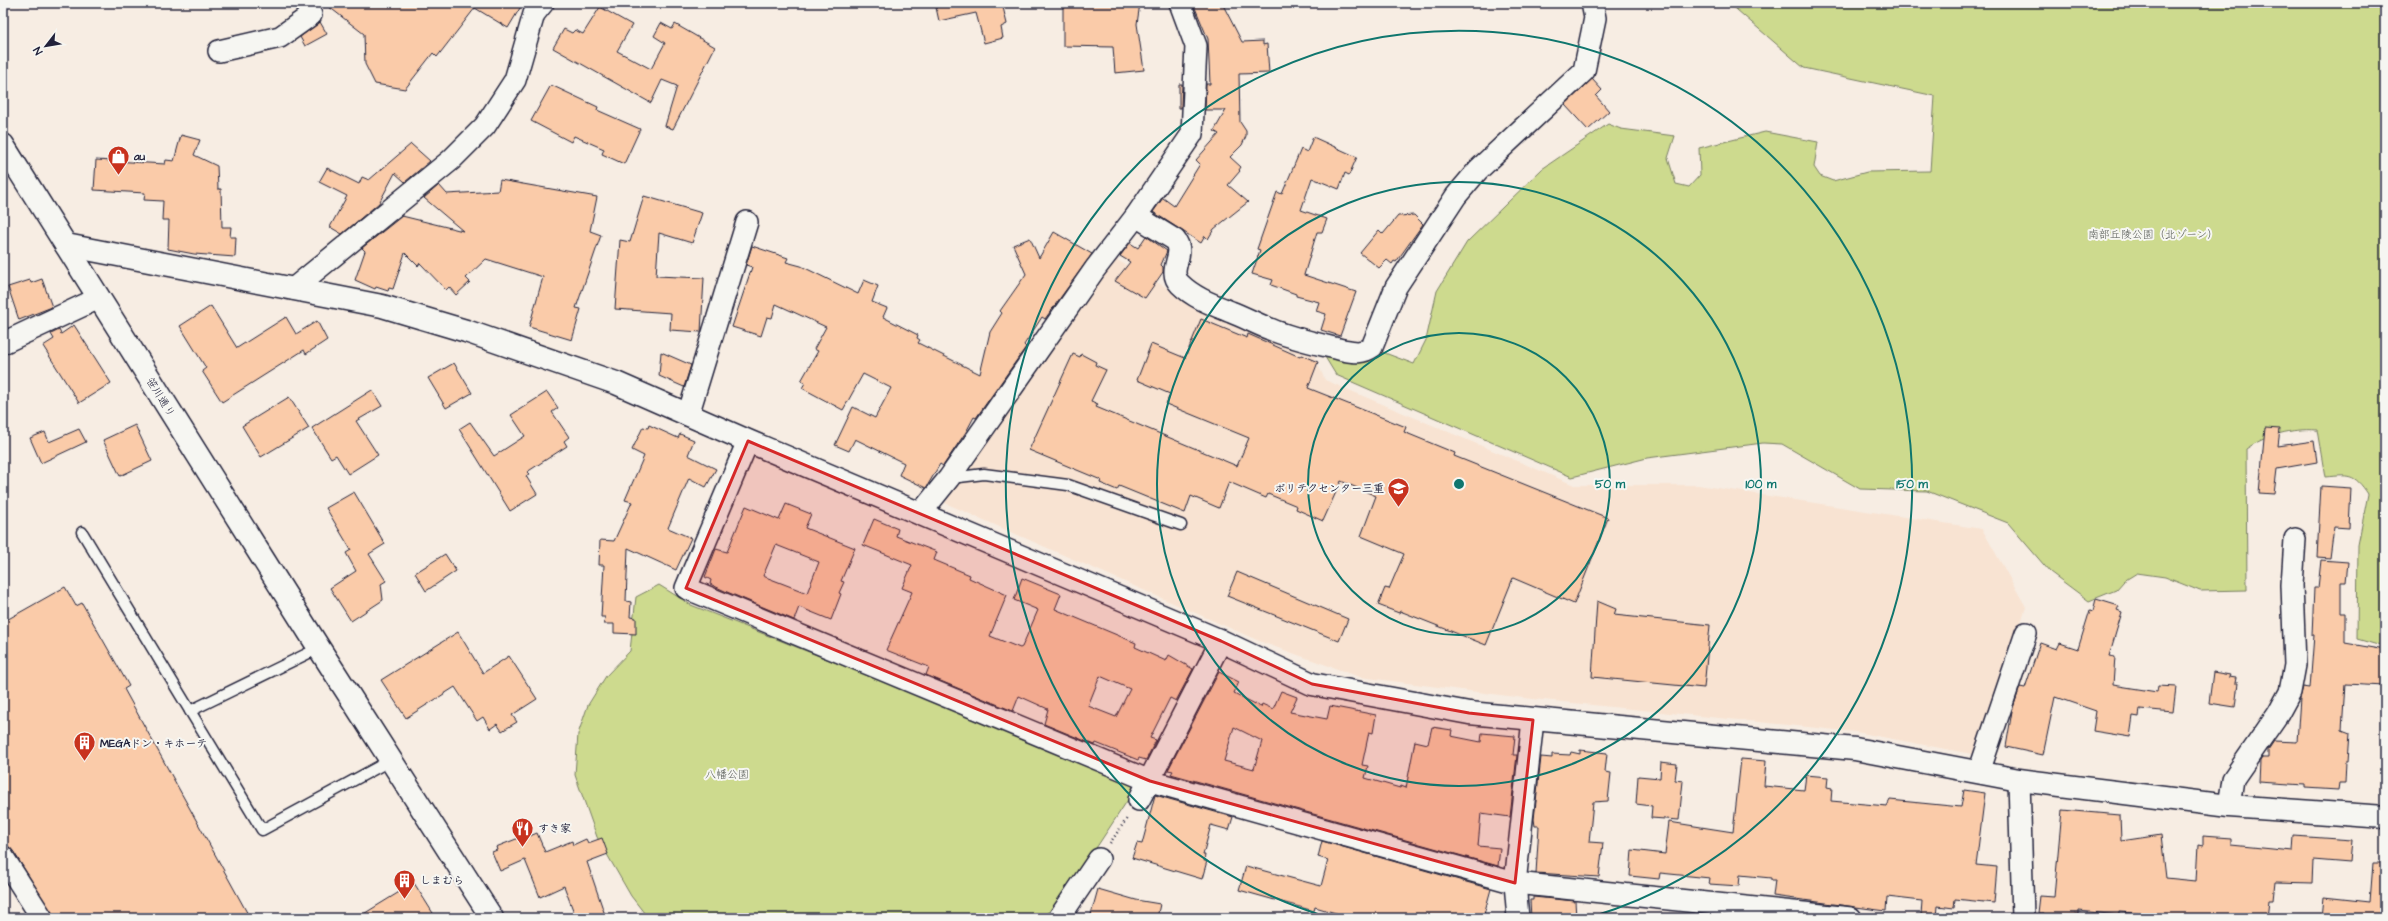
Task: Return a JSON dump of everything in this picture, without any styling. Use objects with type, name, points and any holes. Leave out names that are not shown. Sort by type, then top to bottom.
[{"type":"street","points":[[219,51],[280,37],[311,15],[306,3]]},
{"type":"street","points":[[293,289],[451,160],[485,126],[515,80],[534,14],[542,3]]},
{"type":"street","points":[[920,514],[949,478],[1095,269],[1136,216],[1192,134],[1196,46],[1180,3]]},
{"type":"street","points":[[1136,216],[1175,240],[1179,245],[1180,252],[1175,267],[1175,275],[1180,284],[1201,299],[1271,330],[1355,353],[1366,351],[1372,347],[1396,287],[1456,196],[1478,170],[1584,71],[1596,18],[1592,3]]},
{"type":"street","name":"笹川通り","points":[[3,145],[319,648],[492,918]]},
{"type":"street","points":[[688,415],[747,222]]},
{"type":"street","points":[[66,246],[382,306],[466,331],[616,382],[748,441],[1221,641],[1312,684],[1469,712],[1532,720],[1855,749],[2020,780],[2229,806],[2385,817]]},
{"type":"street","points":[[3,343],[99,298]]},
{"type":"street","points":[[748,441],[686,588],[1150,781],[1515,883],[1699,910],[1851,918]]},
{"type":"street","points":[[2229,806],[2232,779],[2278,714],[2290,692],[2295,664],[2292,585],[2295,539]]},
{"type":"street","points":[[1979,772],[2026,633]]},
{"type":"street","points":[[1139,800],[1221,641]]},
{"type":"street","points":[[1518,918],[1515,883],[1532,720]]},
{"type":"street","points":[[2020,780],[2023,918]]},
{"type":"street","points":[[3,857],[42,918]]},
{"type":"street","points":[[1059,918],[1099,859]]},
{"type":"lane","points":[[949,478],[984,474],[1068,485],[1181,525]]},
{"type":"lane","points":[[82,532],[262,830],[392,760]]},
{"type":"lane","points":[[190,712],[319,648]]},
{"type":"path","points":[[1099,859],[1139,800]]},
{"type":"highlighted area","points":[[748,441],[1221,641],[1312,684],[1469,713],[1533,720],[1515,883],[1150,781],[686,588]]},
{"type":"shaded area","name":"ポリテクセンター三重","points":[[1115,259],[1200,306],[1314,355],[1325,380],[1574,485],[1698,485],[1982,529],[2026,607],[1977,755],[1856,732],[1524,698],[1360,677],[1264,643],[945,503]]},
{"type":"green space","name":"南部丘陵公園（北ゾーン）","points":[[1729,3],[2385,3],[2385,647],[2357,639],[2358,545],[2368,494],[2359,482],[2350,477],[2325,477],[2317,430],[2289,431],[2271,436],[2246,449],[2247,590],[2200,591],[2165,577],[2137,573],[2124,581],[2116,590],[2089,601],[2050,572],[2008,523],[1927,491],[1860,489],[1782,444],[1763,443],[1647,458],[1572,477],[1336,375],[1322,352],[1377,350],[1414,364],[1426,340],[1437,291],[1467,242],[1542,169],[1608,124],[1621,129],[1675,136],[1668,158],[1676,184],[1689,187],[1700,175],[1699,148],[1765,132],[1818,142],[1814,167],[1820,176],[1833,181],[1867,172],[1930,171],[1935,96],[1804,68]]},
{"type":"green space","name":"八幡公園","points":[[659,585],[691,605],[1133,781],[1135,789],[1050,918],[648,918],[631,896],[597,837],[575,775],[578,734],[588,705],[606,676],[630,651],[636,597]]},
{"type":"building","points":[[324,3],[523,3],[508,28],[475,8],[437,57],[433,53],[405,89],[375,84],[365,64],[364,34]]},
{"type":"building","points":[[935,3],[1002,3],[1007,24],[1001,27],[1003,38],[984,43],[976,13],[939,21]]},
{"type":"building","points":[[1063,3],[1140,3],[1137,24],[1144,70],[1115,73],[1113,47],[1063,46]]},
{"type":"building","points":[[1193,3],[1222,3],[1242,42],[1263,41],[1263,45],[1267,44],[1269,73],[1239,74],[1240,122],[1246,131],[1246,136],[1242,145],[1230,157],[1241,167],[1239,170],[1240,171],[1228,185],[1248,202],[1214,229],[1208,239],[1205,236],[1201,243],[1153,212],[1163,198],[1174,206],[1200,164],[1196,160],[1219,134],[1214,131],[1226,110],[1205,110],[1206,84],[1210,84],[1208,39]]},
{"type":"building","points":[[600,7],[632,25],[617,51],[651,69],[665,43],[654,36],[661,23],[672,29],[675,24],[715,47],[673,129],[665,126],[677,86],[662,80],[651,103],[553,48],[564,29],[572,33],[575,30],[583,34]]},
{"type":"building","points":[[320,22],[327,34],[305,46],[300,37]]},
{"type":"building","points":[[1592,79],[1602,90],[1596,96],[1609,111],[1588,130],[1565,105]]},
{"type":"building","points":[[1179,84],[1182,84],[1181,108],[1179,108]]},
{"type":"building","points":[[551,85],[598,107],[597,110],[640,129],[624,164],[602,154],[604,149],[574,136],[571,142],[531,121]]},
{"type":"building","points":[[181,135],[200,140],[194,155],[217,166],[218,189],[221,189],[222,227],[231,227],[230,237],[236,237],[235,257],[194,254],[168,249],[169,220],[162,220],[163,201],[144,200],[145,193],[94,190],[96,160],[165,164],[166,160],[174,161]]},
{"type":"building","points":[[1313,137],[1357,157],[1349,175],[1345,173],[1339,189],[1312,178],[1301,210],[1327,219],[1322,232],[1317,232],[1304,275],[1356,292],[1340,336],[1321,330],[1326,314],[1316,311],[1319,302],[1296,296],[1296,294],[1271,285],[1273,280],[1252,274],[1260,250],[1257,249],[1277,192],[1282,194],[1301,149],[1307,152]]},
{"type":"building","points":[[411,144],[430,161],[405,182],[395,173],[379,203],[342,234],[330,227],[347,196],[319,182],[327,168],[359,184],[362,177],[369,180]]},
{"type":"building","points":[[500,180],[597,197],[590,231],[601,235],[576,308],[581,309],[572,340],[529,327],[543,277],[486,259],[466,278],[470,282],[456,295],[449,287],[446,290],[420,263],[418,266],[405,253],[393,289],[389,288],[388,291],[376,287],[375,289],[355,280],[365,251],[362,248],[402,216],[463,231],[424,198],[439,185],[447,194],[498,191]]},
{"type":"building","points":[[644,196],[702,213],[692,243],[659,233],[656,276],[704,278],[701,332],[670,330],[671,313],[615,309],[620,240],[630,242]]},
{"type":"building","points":[[1414,215],[1423,224],[1396,262],[1394,261],[1392,264],[1387,260],[1379,268],[1360,253],[1379,230],[1383,234],[1398,216]]},
{"type":"building","points":[[1054,232],[1092,254],[1045,319],[1042,317],[1024,345],[1026,347],[976,418],[974,417],[966,432],[943,466],[940,464],[926,488],[899,475],[904,463],[855,439],[849,451],[835,445],[853,407],[875,418],[891,388],[863,374],[843,410],[802,388],[805,383],[801,381],[818,351],[814,349],[826,327],[776,304],[772,318],[767,317],[761,336],[732,327],[752,267],[746,265],[752,246],[788,258],[786,262],[801,266],[858,294],[864,280],[878,286],[872,302],[887,308],[883,317],[918,335],[917,338],[920,340],[918,343],[980,374],[990,332],[1002,313],[1000,311],[1026,274],[1013,245],[1030,238],[1039,258]]},
{"type":"building","points":[[1146,236],[1167,251],[1161,265],[1163,267],[1163,272],[1145,298],[1115,281],[1130,262],[1120,256],[1130,243],[1138,248]]},
{"type":"building","points":[[42,279],[52,307],[19,320],[8,287],[30,280],[31,283]]},
{"type":"building","points":[[211,306],[237,348],[286,317],[296,334],[317,321],[327,340],[306,354],[304,350],[222,402],[202,371],[206,368],[180,326]]},
{"type":"building","points":[[1201,319],[1247,338],[1248,334],[1300,357],[1301,355],[1318,362],[1308,388],[1406,427],[1404,432],[1455,453],[1454,456],[1608,518],[1574,604],[1513,578],[1486,645],[1400,611],[1399,613],[1378,605],[1385,588],[1389,589],[1404,554],[1361,536],[1376,496],[1341,481],[1323,521],[1296,509],[1297,506],[1268,494],[1266,498],[1229,482],[1219,508],[1191,496],[1185,513],[1119,486],[1117,490],[1100,483],[1101,480],[1029,450],[1073,354],[1080,357],[1081,354],[1096,362],[1095,365],[1106,370],[1091,401],[1098,404],[1096,407],[1237,466],[1249,438],[1166,404],[1170,394],[1137,380],[1151,344],[1185,358]]},
{"type":"building","points":[[74,325],[111,383],[79,403],[43,346],[54,339],[51,334],[59,330],[61,334]]},
{"type":"building","points":[[661,352],[691,365],[684,387],[659,376]]},
{"type":"building","points":[[454,363],[472,393],[446,408],[428,378]]},
{"type":"building","points":[[372,390],[382,406],[356,421],[378,455],[348,474],[336,455],[331,458],[312,428]]},
{"type":"building","points":[[547,392],[558,408],[552,412],[569,437],[564,441],[567,446],[527,472],[529,474],[526,476],[537,494],[510,511],[459,429],[470,422],[494,456],[525,436],[511,415]]},
{"type":"building","points":[[289,397],[309,428],[261,457],[242,426]]},
{"type":"building","points":[[135,425],[152,461],[120,476],[103,440]]},
{"type":"building","points":[[649,425],[678,438],[680,434],[694,440],[688,455],[716,469],[706,487],[689,478],[668,528],[691,538],[676,570],[628,548],[626,601],[631,602],[630,617],[636,618],[636,634],[614,633],[614,624],[604,624],[605,617],[601,617],[604,565],[599,565],[600,540],[614,541],[632,502],[625,500],[644,456],[632,450],[643,427],[648,428]]},
{"type":"building","points":[[2265,428],[2280,429],[2278,446],[2314,441],[2317,462],[2277,469],[2274,494],[2259,493]]},
{"type":"building","points":[[79,429],[86,442],[41,463],[30,438],[45,432],[49,442]]},
{"type":"building","points":[[2321,486],[2351,488],[2349,528],[2334,527],[2330,558],[2317,557]]},
{"type":"building","points":[[354,492],[385,544],[369,554],[386,581],[381,584],[383,600],[351,621],[330,588],[356,571],[346,553],[351,550],[326,508]]},
{"type":"building","points":[[786,504],[811,514],[805,528],[855,548],[841,581],[844,582],[839,593],[841,594],[831,620],[799,607],[794,620],[710,584],[711,580],[705,577],[716,549],[727,552],[746,506],[779,520]],"holes":[[[776,545],[819,562],[807,593],[763,576]]]},
{"type":"building","points":[[874,519],[898,529],[896,536],[937,552],[934,560],[970,575],[969,578],[1007,595],[990,636],[1020,648],[1022,647],[1038,610],[1014,600],[1022,578],[1061,594],[1055,609],[1136,643],[1135,647],[1166,661],[1169,655],[1193,669],[1176,701],[1170,698],[1150,738],[1156,740],[1146,760],[1139,758],[1138,760],[1096,743],[1095,745],[1044,724],[1048,709],[1019,696],[1013,711],[926,675],[929,667],[886,650],[912,592],[902,588],[912,565],[863,545]],"holes":[[[1100,676],[1130,689],[1116,717],[1088,706]]]},
{"type":"building","points":[[445,554],[456,571],[426,591],[415,573]]},
{"type":"building","points":[[2321,560],[2348,562],[2346,582],[2341,582],[2341,613],[2345,613],[2345,643],[2385,650],[2385,686],[2345,684],[2342,730],[2350,733],[2345,783],[2339,783],[2338,790],[2305,788],[2305,785],[2259,782],[2260,761],[2262,758],[2268,758],[2268,750],[2274,741],[2297,742],[2300,698],[2303,687],[2310,688],[2314,635],[2312,635],[2314,588],[2318,588]]},
{"type":"building","points":[[1237,572],[1348,619],[1339,641],[1227,596]]},
{"type":"building","name":"MEGAドン・キホーテ","points":[[65,587],[76,606],[82,603],[129,686],[124,689],[250,918],[55,918],[13,851],[3,841],[3,622]]},
{"type":"building","points":[[2096,599],[2119,606],[2117,610],[2122,612],[2109,656],[2115,657],[2113,685],[2157,692],[2158,686],[2176,687],[2173,712],[2140,709],[2139,717],[2133,716],[2130,737],[2093,731],[2096,711],[2055,697],[2043,755],[2006,747],[2012,711],[2020,687],[2025,688],[2040,643],[2057,649],[2060,643],[2078,649],[2090,610],[2093,611]]},
{"type":"building","points":[[1597,601],[1616,609],[1614,615],[1710,625],[1704,688],[1592,677]]},
{"type":"building","points":[[458,632],[483,673],[509,656],[537,699],[512,715],[517,722],[502,731],[497,724],[490,729],[483,717],[477,721],[455,687],[406,718],[381,680]]},
{"type":"building","points":[[1219,672],[1239,682],[1234,693],[1261,707],[1262,704],[1273,709],[1281,691],[1297,697],[1290,712],[1327,719],[1330,706],[1376,715],[1373,733],[1369,732],[1362,765],[1368,766],[1365,778],[1400,788],[1401,786],[1406,788],[1415,741],[1428,744],[1432,727],[1452,730],[1451,736],[1481,742],[1482,733],[1515,736],[1513,755],[1517,755],[1510,817],[1481,813],[1478,846],[1500,848],[1498,866],[1171,774],[1173,771],[1168,770]],"holes":[[[1234,727],[1262,741],[1254,769],[1224,761]]]},
{"type":"building","points":[[2213,672],[2230,675],[2229,677],[2236,678],[2235,683],[2238,683],[2235,707],[2209,703]]},
{"type":"building","points":[[1580,750],[1607,753],[1605,772],[1611,773],[1608,801],[1593,802],[1589,842],[1603,843],[1599,877],[1536,873],[1539,826],[1535,826],[1534,819],[1541,757],[1552,758],[1552,754],[1570,755],[1571,752],[1580,754]]},
{"type":"building","points":[[1741,759],[1766,761],[1764,786],[1804,790],[1806,775],[1828,777],[1827,787],[1832,788],[1831,801],[1887,806],[1890,800],[1961,807],[1964,790],[1985,793],[1976,865],[1997,867],[1994,903],[1955,899],[1954,908],[1938,906],[1937,917],[1921,915],[1922,901],[1887,897],[1886,911],[1773,896],[1775,880],[1771,880],[1771,878],[1740,875],[1739,886],[1709,884],[1710,878],[1660,873],[1659,879],[1630,876],[1632,850],[1665,854],[1669,822],[1733,832]]},
{"type":"building","points":[[1661,762],[1677,764],[1675,780],[1683,781],[1679,820],[1651,818],[1652,806],[1636,804],[1638,776],[1660,778]]},
{"type":"building","points":[[1155,795],[1233,817],[1229,830],[1211,825],[1203,855],[1205,855],[1204,861],[1207,861],[1202,879],[1132,858],[1137,843],[1142,844]]},
{"type":"building","points":[[2062,810],[2120,815],[2121,841],[2161,835],[2166,878],[2196,881],[2198,844],[2203,845],[2203,836],[2231,838],[2231,845],[2293,851],[2294,836],[2352,840],[2350,863],[2313,860],[2312,883],[2275,882],[2273,901],[2269,901],[2267,918],[2160,918],[2160,915],[2119,912],[2119,915],[2079,911],[2079,915],[2075,914],[2075,918],[2042,918],[2043,913],[2038,913],[2040,896],[2054,897]]},
{"type":"building","points":[[537,833],[545,852],[572,841],[573,845],[586,839],[588,843],[602,838],[608,854],[587,862],[606,918],[576,918],[564,886],[540,897],[525,860],[500,871],[492,852],[497,850],[496,847],[529,834],[530,836]]},
{"type":"building","points":[[1322,841],[1491,889],[1483,918],[1353,918],[1315,907],[1314,911],[1239,890],[1246,866],[1321,886],[1328,860],[1318,857]]},
{"type":"building","points":[[2373,863],[2385,863],[2385,918],[2322,918],[2324,897],[2370,902]]},
{"type":"building","name":"しまむら","points":[[414,883],[436,918],[357,918]]},
{"type":"building","points":[[1098,889],[1136,900],[1160,904],[1157,918],[1090,918]]},
{"type":"building","points":[[1533,897],[1575,901],[1576,918],[1531,918],[1530,900],[1533,900]]},
{"type":"place","name":"au","points":[[119,176]]},
{"type":"place","name":"ポリテクセンター三重","points":[[1399,508]]},
{"type":"place","name":"MEGAドン・キホーテ","points":[[84,762]]},
{"type":"place","name":"すき家","points":[[523,848]]},
{"type":"place","name":"しまむら","points":[[405,900]]}]
